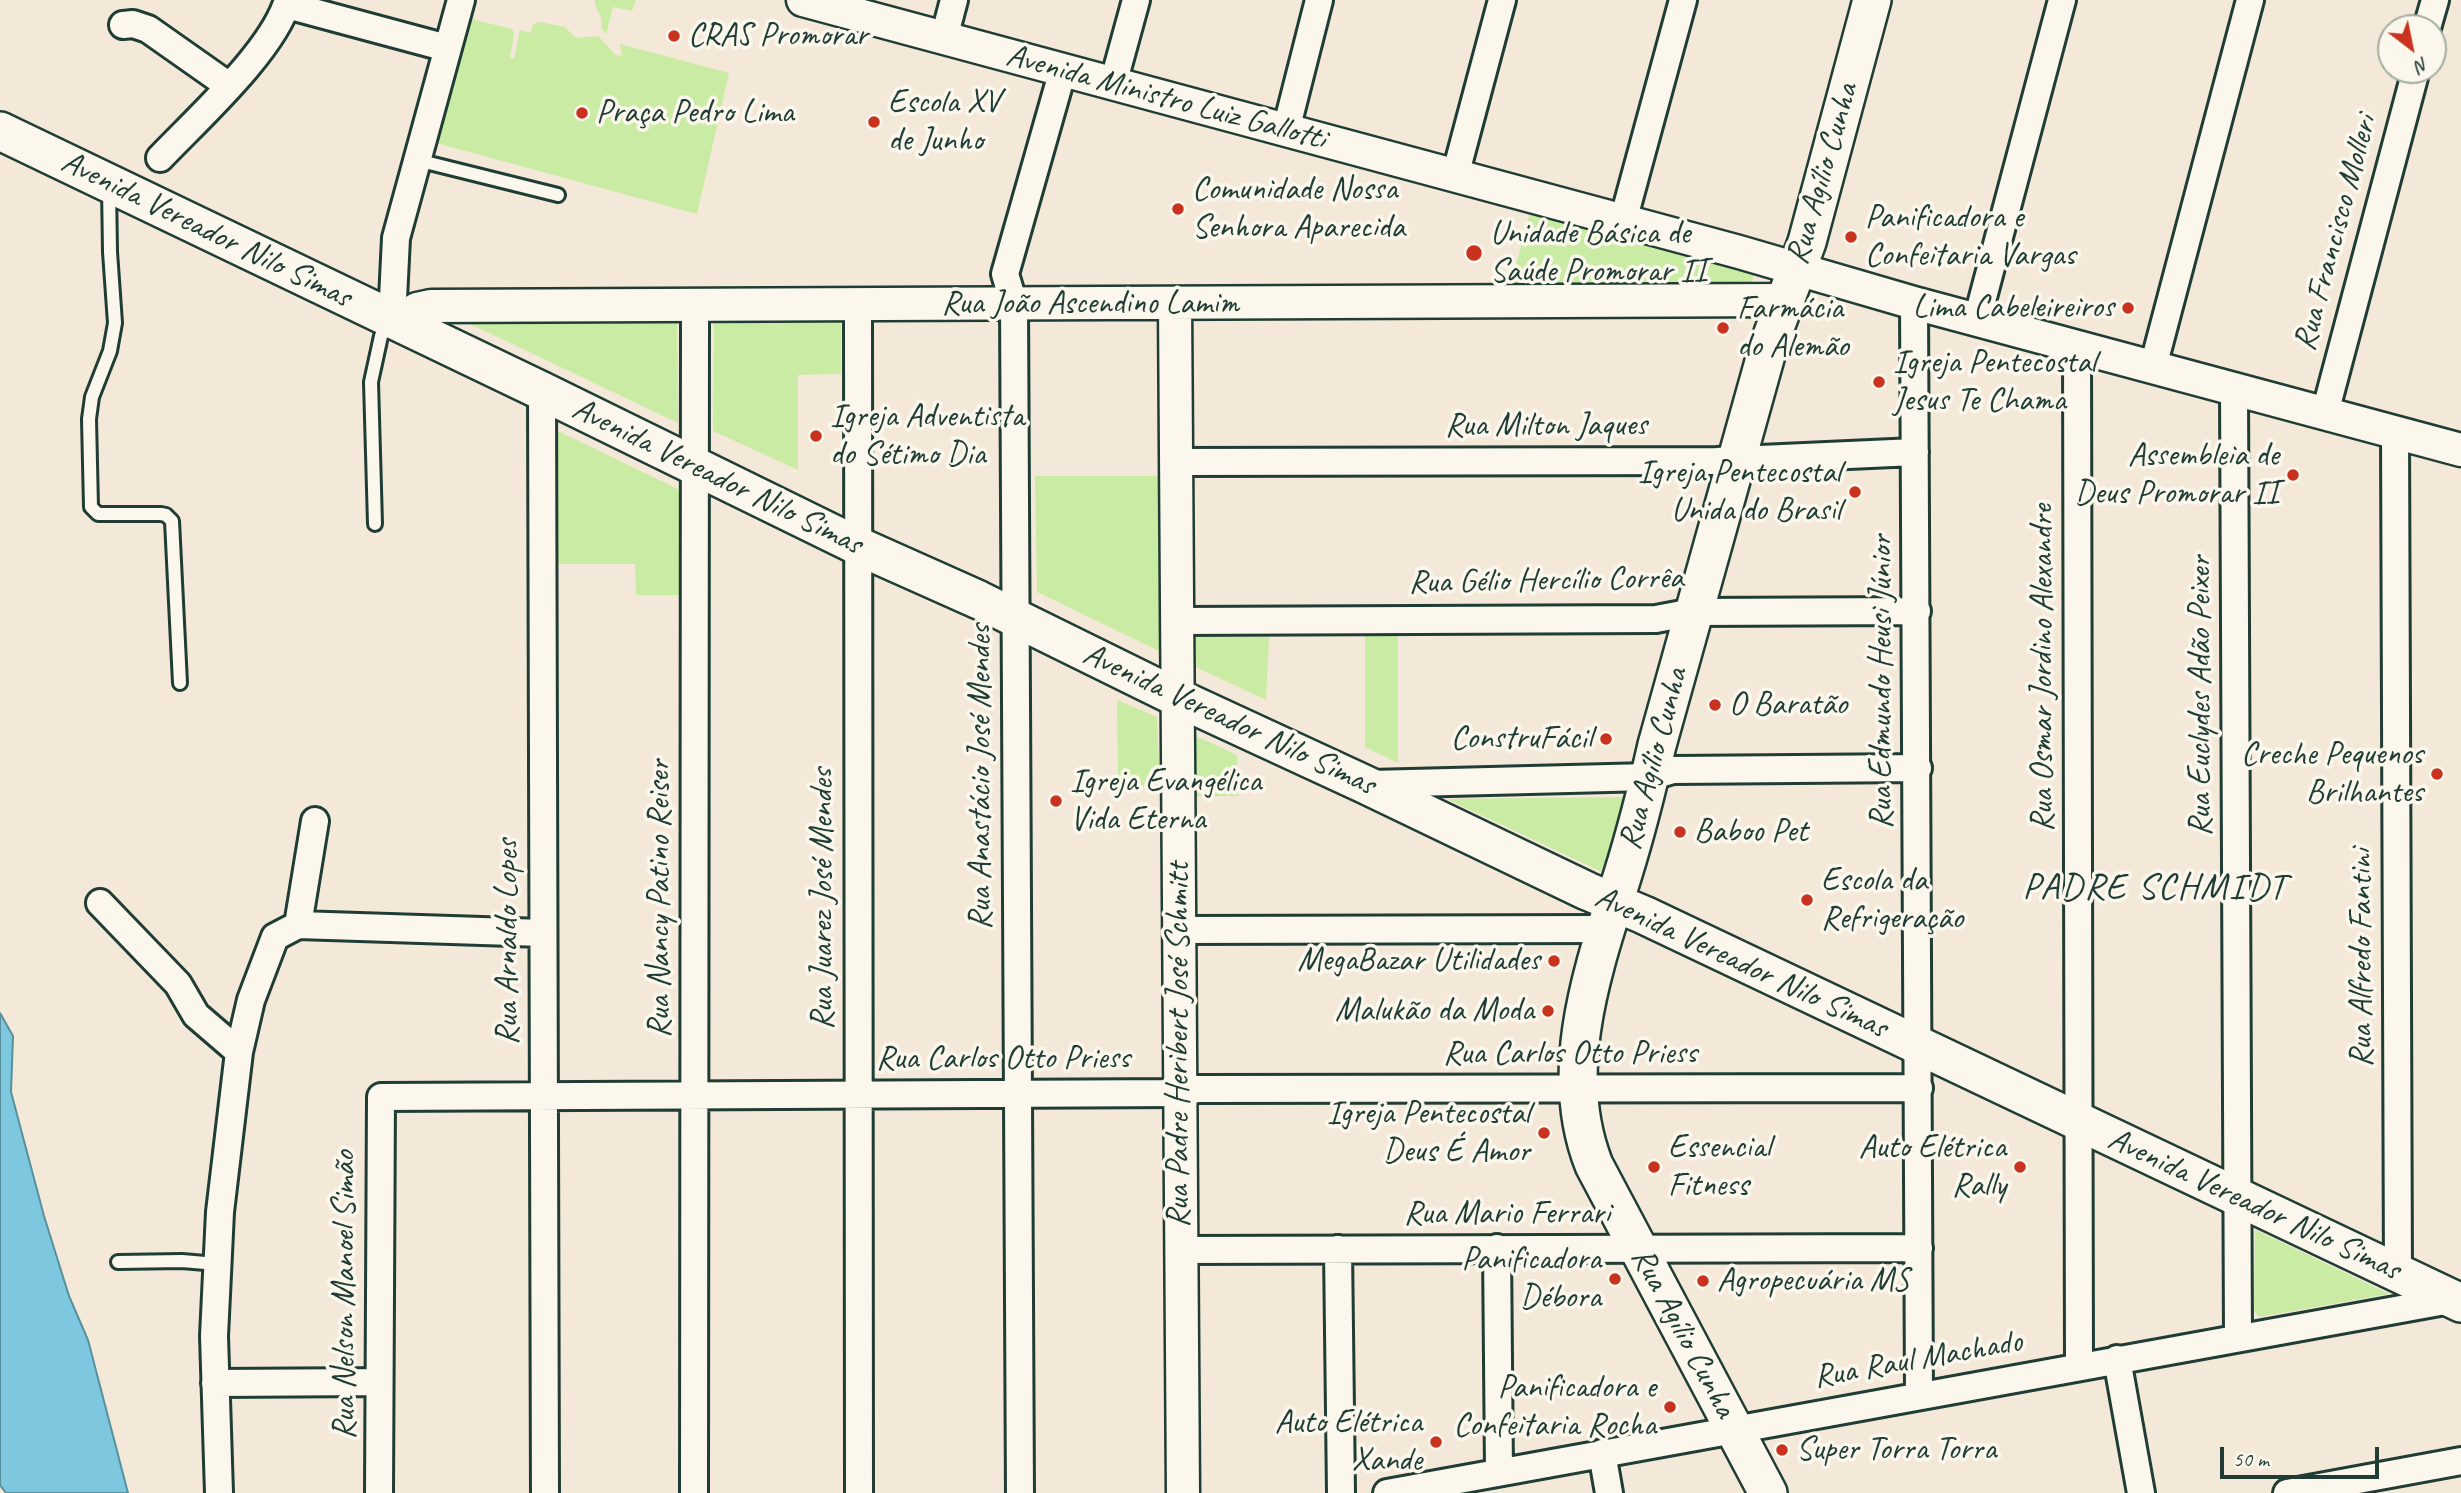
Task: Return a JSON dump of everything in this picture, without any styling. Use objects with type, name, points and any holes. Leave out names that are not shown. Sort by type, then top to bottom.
[{"type":"main road","name":"Rua Agílio Cunha","points":[[1768,1493],[1592,1162],[1583,1126],[1578,1060],[1585,1007],[1693,612],[1769,344],[1807,243],[1872,0]]},
{"type":"main road","name":"Avenida Vereador Nilo Simas","points":[[0,131],[858,546],[1364,784],[1609,915],[1919,1045],[2459,1300]]},
{"type":"street","points":[[395,321],[396,238],[461,0]]},
{"type":"street","name":"Avenida Ministro Luiz Gallotti","points":[[803,0],[1623,221],[1791,285],[1914,303],[2461,450]]},
{"type":"street","points":[[944,38],[954,0]]},
{"type":"street","points":[[1113,84],[1136,0]]},
{"type":"street","points":[[1286,130],[1319,0]]},
{"type":"street","points":[[1455,176],[1502,0]]},
{"type":"street","points":[[1623,221],[1683,0]]},
{"type":"street","points":[[1977,320],[2062,0]]},
{"type":"street","points":[[2152,367],[2250,0]]},
{"type":"street","points":[[160,158],[229,86],[265,41],[287,2],[447,48]]},
{"type":"street","points":[[123,25],[133,24],[148,29],[229,86]]},
{"type":"street","name":"Rua Anastácio José Mendes","points":[[1020,1493],[1014,304],[1005,274],[1063,70]]},
{"type":"street","name":"Rua Francisco Molleri","points":[[2325,413],[2412,84]]},
{"type":"street","name":"Rua João Ascendino Lamim","points":[[395,321],[417,309],[431,306],[1175,303],[1791,285]]},
{"type":"street","name":"Rua Padre Heribert José Schmitt","points":[[1175,303],[1183,1493]]},
{"type":"street","name":"Rua Edmundo Heusi Júnior","points":[[1914,303],[1919,1395]]},
{"type":"street","name":"Rua Juarez José Mendes","points":[[858,304],[859,1493]]},
{"type":"street","name":"Rua Nancy Patino Reiser","points":[[694,1493],[695,305]]},
{"type":"street","name":"Rua Osmar Jordino Alexandre","points":[[2077,347],[2079,1366]]},
{"type":"street","name":"Rua Euclydes Adão Peixer","points":[[2234,389],[2238,1338]]},
{"type":"street","name":"Rua Arnaldo Lopes","points":[[541,391],[545,1493]]},
{"type":"street","name":"Rua Alfredo Fantini","points":[[2395,432],[2399,1273]]},
{"type":"street","name":"Rua Milton Jaques","points":[[1176,462],[1702,461],[1915,452]]},
{"type":"street","name":"Rua Gélio Hercílio Corrêa","points":[[1178,621],[1656,618],[1693,612],[1917,611]]},
{"type":"street","points":[[1364,784],[1649,777],[1673,770],[1918,768]]},
{"type":"street","points":[[298,925],[315,821]]},
{"type":"street","points":[[100,903],[178,984],[196,1016],[239,1052]]},
{"type":"street","points":[[1179,930],[1609,915]]},
{"type":"street","points":[[219,1493],[215,1383],[221,1200],[239,1052],[251,1000],[275,937],[298,925],[543,933]]},
{"type":"street","name":"Rua Carlos Otto Priess","points":[[381,1097],[1180,1093],[1197,1089],[1919,1088]]},
{"type":"street","name":"Rua Nelson Manoel Simão","points":[[379,1493],[381,1097]]},
{"type":"street","points":[[1497,1248],[1499,1472]]},
{"type":"street","name":"Rua Mario Ferrari","points":[[1180,1250],[1919,1248]]},
{"type":"street","points":[[1338,1249],[1341,1493]]},
{"type":"street","name":"Rua Raul Machado","points":[[1387,1493],[2117,1359],[2459,1300]]},
{"type":"street","points":[[2117,1359],[2141,1493]]},
{"type":"street","points":[[215,1383],[379,1382]]},
{"type":"street","points":[[1602,1453],[1609,1493]]},
{"type":"street","points":[[2287,1493],[2461,1461]]},
{"type":"lane","points":[[416,159],[558,195]]},
{"type":"lane","points":[[109,183],[115,323],[110,351],[97,380],[89,419],[91,507],[98,514],[161,514],[172,521],[180,683]]},
{"type":"lane","points":[[375,524],[371,382],[381,336],[395,321]]},
{"type":"lane","points":[[118,1262],[182,1261],[217,1264]]},
{"type":"green space","points":[[595,0],[636,0],[632,11],[613,7],[606,34],[601,27]]},
{"type":"green space","name":"Praça Pedro Lima","points":[[471,19],[512,29],[514,33],[510,58],[514,59],[520,30],[531,33],[533,24],[540,22],[565,27],[576,38],[598,36],[616,55],[622,56],[620,44],[729,73],[697,214],[436,143]]},
{"type":"green space","points":[[1530,212],[1637,243],[1748,270],[1753,275],[1752,284],[1748,287],[1510,288]]},
{"type":"green space","points":[[677,318],[678,423],[464,321]]},
{"type":"green space","points":[[714,319],[841,319],[841,374],[798,375],[798,470],[713,431]]},
{"type":"green space","points":[[558,431],[682,491],[681,595],[636,595],[635,564],[553,564],[554,433]]},
{"type":"green space","points":[[1035,476],[1160,476],[1161,652],[1037,592]]},
{"type":"green space","points":[[1365,636],[1398,636],[1398,763],[1365,747]]},
{"type":"green space","points":[[1196,637],[1269,637],[1266,700],[1196,667]]},
{"type":"green space","points":[[1117,700],[1157,717],[1160,786],[1118,786]]},
{"type":"green space","points":[[1198,737],[1237,755],[1238,796],[1193,796],[1193,741]]},
{"type":"green space","points":[[1627,798],[1602,872],[1447,799]]},
{"type":"green space","points":[[2255,1231],[2389,1294],[2259,1317],[2254,1310]]},
{"type":"water","points":[[0,1013],[13,1036],[11,1092],[44,1216],[69,1296],[88,1340],[128,1493],[6,1493],[0,1485]]},
{"type":"place","name":"CRAS Promorar","points":[[674,36]]},
{"type":"place","name":"Praça Pedro Lima","points":[[582,113]]},
{"type":"place","name":"Escola XV de Junho","points":[[874,122]]},
{"type":"place","name":"Comunidade Nossa Senhora Aparecida","points":[[1178,209]]},
{"type":"place","name":"Panificadora e Confeitaria Vargas","points":[[1851,237]]},
{"type":"place","name":"Unidade Básica de Saúde Promorar II","points":[[1474,253]]},
{"type":"place","name":"Lima Cabeleireiros","points":[[2128,308]]},
{"type":"place","name":"Farmácia do Alemão","points":[[1723,328]]},
{"type":"place","name":"Igreja Pentecostal Jesus Te Chama","points":[[1879,382]]},
{"type":"place","name":"Igreja Adventista do Sétimo Dia","points":[[816,436]]},
{"type":"place","name":"Assembleia de Deus Promorar II","points":[[2293,475]]},
{"type":"place","name":"Igreja Pentecostal Unida do Brasil","points":[[1855,492]]},
{"type":"place","name":"O Baratão","points":[[1715,705]]},
{"type":"place","name":"ConstruFácil","points":[[1606,739]]},
{"type":"place","name":"Creche Pequenos Brilhantes","points":[[2437,774]]},
{"type":"place","name":"Igreja Evangélica Vida Eterna","points":[[1056,801]]},
{"type":"place","name":"Baboo Pet","points":[[1680,832]]},
{"type":"place","name":"Escola da Refrigeração","points":[[1807,900]]},
{"type":"place","name":"MegaBazar Utilidades","points":[[1554,961]]},
{"type":"place","name":"Malukão da Moda","points":[[1548,1011]]},
{"type":"place","name":"Igreja Pentecostal Deus É Amor","points":[[1544,1133]]},
{"type":"place","name":"Essencial Fitness","points":[[1654,1167]]},
{"type":"place","name":"Auto Elétrica Rally","points":[[2020,1167]]},
{"type":"place","name":"Panificadora Débora","points":[[1615,1279]]},
{"type":"place","name":"Agropecuária MS","points":[[1703,1281]]},
{"type":"place","name":"Panificadora e Confeitaria Rocha","points":[[1670,1407]]},
{"type":"place","name":"Auto Elétrica Xande","points":[[1436,1442]]},
{"type":"place","name":"Super Torra Torra","points":[[1782,1450]]},
{"type":"district","name":"PADRE SCHMIDT","points":[[2155,888]]}]
